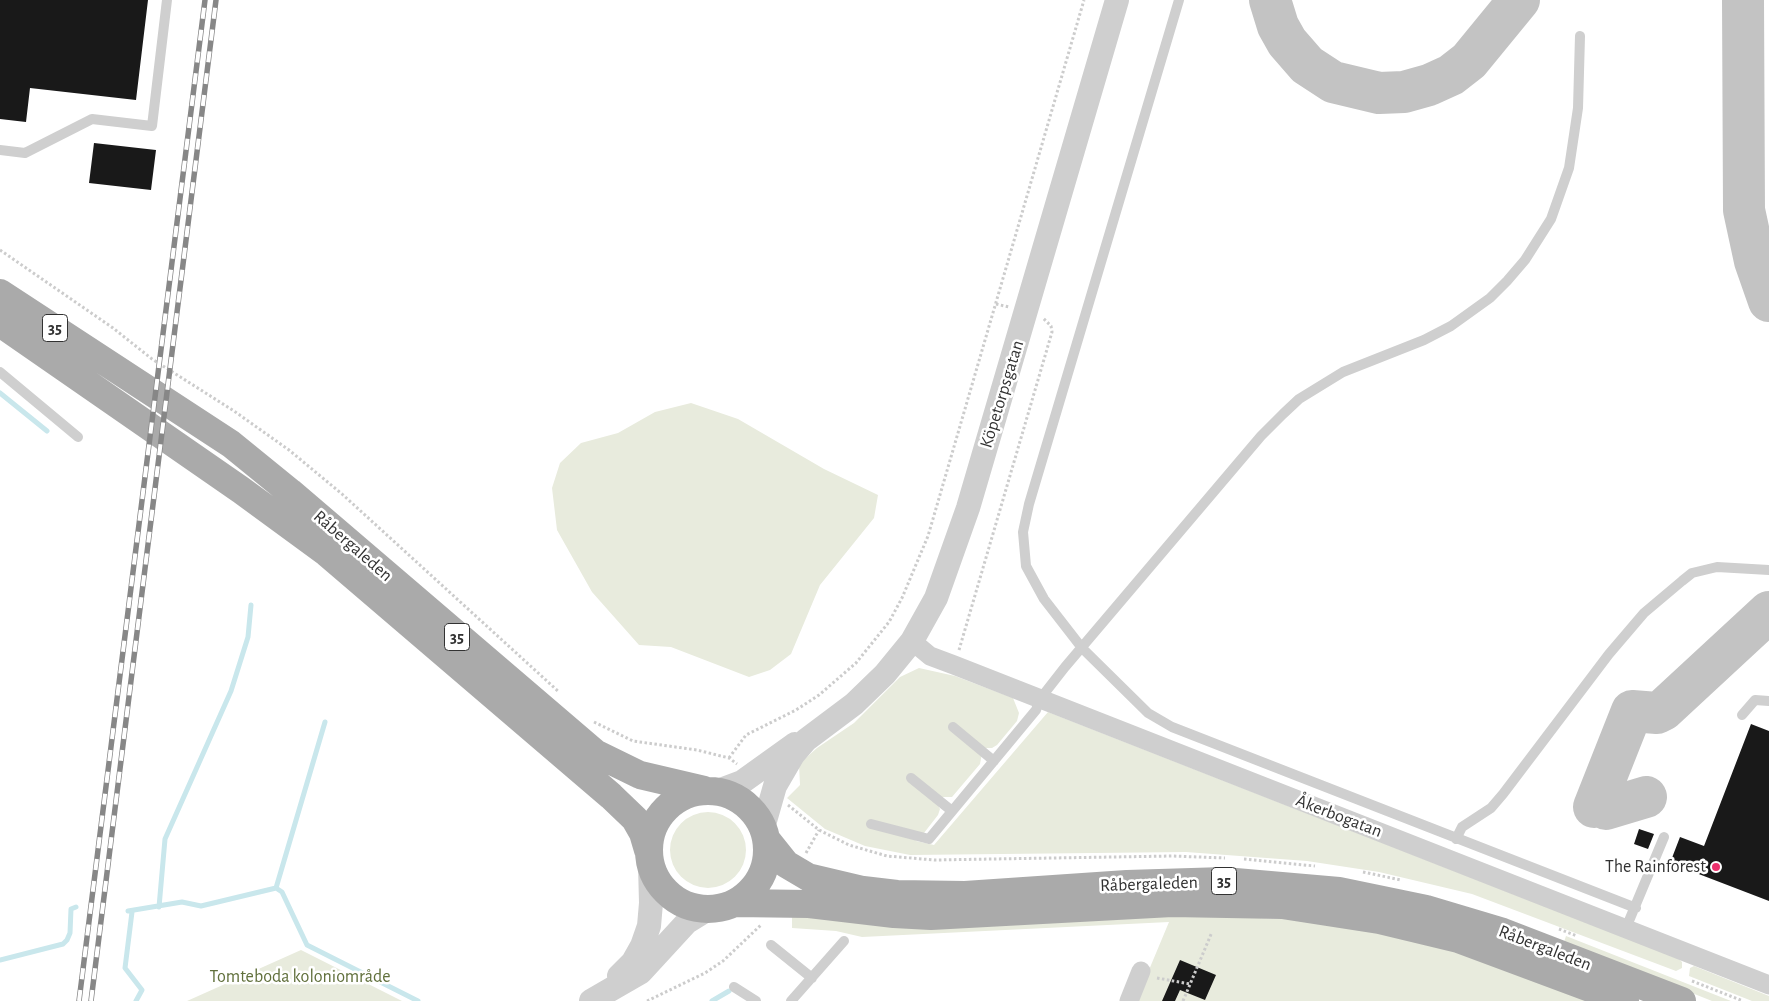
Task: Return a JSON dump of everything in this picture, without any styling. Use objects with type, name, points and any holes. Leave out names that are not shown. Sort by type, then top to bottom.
[{"type":"main road","name":"Råbergaleden","points":[[0,293],[232,444],[595,753],[640,775],[711,791]]},
{"type":"main road","name":"Råbergaleden","points":[[0,323],[233,484],[328,553],[635,819],[643,833],[649,857]]},
{"type":"main road","name":"35","points":[[649,857],[658,882],[671,897],[689,906],[708,909],[735,903],[750,892],[761,876],[767,858],[765,833],[756,814],[745,804],[732,796],[711,791]]},
{"type":"main road","points":[[649,857],[654,824],[664,809],[679,798],[711,791]]},
{"type":"main road","name":"Råbergaleden","points":[[765,833],[786,864],[808,877],[862,890],[897,894],[965,895],[1127,884],[1224,881],[1339,891],[1426,909],[1504,932],[1682,1001]]},
{"type":"main road","name":"Råbergaleden","points":[[735,903],[809,904],[876,913],[931,916],[1172,903],[1282,905],[1379,920],[1458,939],[1625,1001]]},
{"type":"street","name":"Köpetorpsgatan","points":[[765,833],[775,786],[782,771],[806,740],[869,691],[899,658],[912,641],[936,598],[952,557],[1117,0]]},
{"type":"street","name":"Åkerbogatan","points":[[912,641],[930,656],[1769,985]]},
{"type":"street","name":"Köpetorpsgatan","points":[[711,791],[742,782],[791,746],[806,740]]},
{"type":"street","points":[[597,998],[633,962],[642,946],[649,926],[652,903],[649,857]]},
{"type":"street","points":[[597,998],[641,972],[687,922],[708,909]]},
{"type":"street","points":[[1129,1001],[1141,973]]},
{"type":"lane","points":[[0,150],[25,153],[92,119],[152,126],[167,0]]},
{"type":"lane","points":[[1179,0],[1032,494],[1024,532],[1026,566],[1044,598],[1082,648],[1148,714],[1172,727],[1636,908]]},
{"type":"lane","points":[[871,824],[929,840],[1036,710],[1040,699],[1261,436],[1300,399],[1343,372],[1424,340],[1451,326],[1490,298],[1507,281],[1525,260],[1550,219],[1568,168],[1578,108],[1580,36]]},
{"type":"lane","points":[[0,372],[78,437]]},
{"type":"lane","points":[[1456,839],[1462,827],[1491,808],[1503,794],[1609,654],[1644,613],[1692,573],[1718,566],[1769,570]]},
{"type":"lane","points":[[1742,714],[1755,700],[1769,701]]},
{"type":"lane","points":[[953,727],[994,760]]},
{"type":"lane","points":[[911,778],[952,811]]},
{"type":"lane","points":[[1626,928],[1664,838]]},
{"type":"lane","points":[[791,1001],[844,941]]},
{"type":"lane","points":[[772,945],[812,978]]},
{"type":"lane","points":[[734,987],[756,1001]]},
{"type":"path","points":[[587,717],[612,733],[633,741],[697,750],[729,758],[746,735],[796,710],[819,695],[856,663],[889,622],[914,573],[928,536],[1084,0]]},
{"type":"path","points":[[0,250],[113,328],[152,359],[234,411],[289,450],[342,494],[566,698]]},
{"type":"path","points":[[954,665],[1052,332],[1051,326],[1042,317],[996,304]]},
{"type":"path","points":[[805,854],[818,830]]},
{"type":"path","points":[[647,1001],[684,985],[723,961],[765,920]]},
{"type":"path","points":[[1183,1001],[1212,932]]},
{"type":"path","points":[[1141,973],[1190,984]]},
{"type":"green space","points":[[691,403],[738,419],[824,469],[878,495],[874,518],[820,585],[791,654],[770,670],[749,677],[671,647],[639,645],[592,592],[557,530],[552,488],[560,463],[581,443],[618,433],[655,412]]},
{"type":"green space","points":[[919,668],[955,676],[1013,698],[1019,713],[1017,721],[997,745],[992,748],[983,748],[980,764],[952,797],[940,797],[937,803],[940,809],[938,815],[924,833],[915,839],[916,841],[934,845],[1048,712],[1679,959],[1682,962],[1682,968],[1676,971],[1472,894],[1379,872],[1307,861],[1186,852],[910,855],[865,846],[825,829],[787,798],[800,785],[799,764],[817,748],[854,723],[900,677]]},
{"type":"green space","points":[[701,812],[715,812],[729,818],[740,829],[744,835],[746,850],[744,865],[735,877],[723,886],[701,888],[687,882],[676,871],[670,857],[670,843],[676,829],[687,818]]},
{"type":"green space","points":[[1171,914],[1325,921],[1441,945],[1594,1001],[1136,1001],[1169,922],[862,937],[836,931],[792,928],[792,915]]},
{"type":"green space","points":[[1566,936],[1731,1001],[1712,1001],[1564,942]]},
{"type":"green space","name":"Tomteboda koloniområde","points":[[301,950],[402,1001],[187,1001]]},
{"type":"green space","points":[[1694,966],[1769,996],[1769,1001],[1752,1001],[1689,976],[1690,968]]},
{"type":"building","points":[[0,0],[148,0],[136,100],[30,88],[26,122],[0,119]]},
{"type":"building","points":[[94,143],[156,150],[151,190],[89,183]]},
{"type":"building","points":[[1751,724],[1769,731],[1769,901],[1670,863],[1680,837],[1704,846]]},
{"type":"building","points":[[1639,829],[1654,834],[1648,849],[1634,844]]},
{"type":"building","points":[[1180,960],[1216,975],[1205,1000],[1180,990],[1175,1001],[1162,1001]]},
{"type":"waterway","points":[[0,393],[47,431]]},
{"type":"waterway","points":[[159,907],[165,839],[231,691],[248,637],[251,605]]},
{"type":"waterway","points":[[276,888],[325,722]]},
{"type":"waterway","points":[[128,911],[182,902],[201,906],[276,888],[282,892],[307,945],[418,1001]]},
{"type":"waterway","points":[[0,960],[63,944],[70,933],[71,909],[76,907]]},
{"type":"waterway","points":[[132,912],[125,968],[142,990],[136,1001]]},
{"type":"waterway","points":[[712,1001],[729,991]]},
{"type":"taxiway","points":[[1270,0],[1278,26],[1287,42],[1307,65],[1333,82],[1379,93],[1404,92],[1429,85],[1451,75],[1469,61],[1519,0]]},
{"type":"taxiway","points":[[1743,0],[1744,210],[1755,261],[1769,301]]},
{"type":"taxiway","points":[[1594,807],[1632,711],[1657,713],[1663,710],[1769,612]]},
{"type":"taxiway","points":[[1596,803],[1606,809],[1646,797]]},
{"type":"railway","points":[[79,1001],[205,0]]},
{"type":"railway","points":[[91,1001],[216,0]]},
{"type":"place","name":"The Rainforest","points":[[1716,867]]}]
